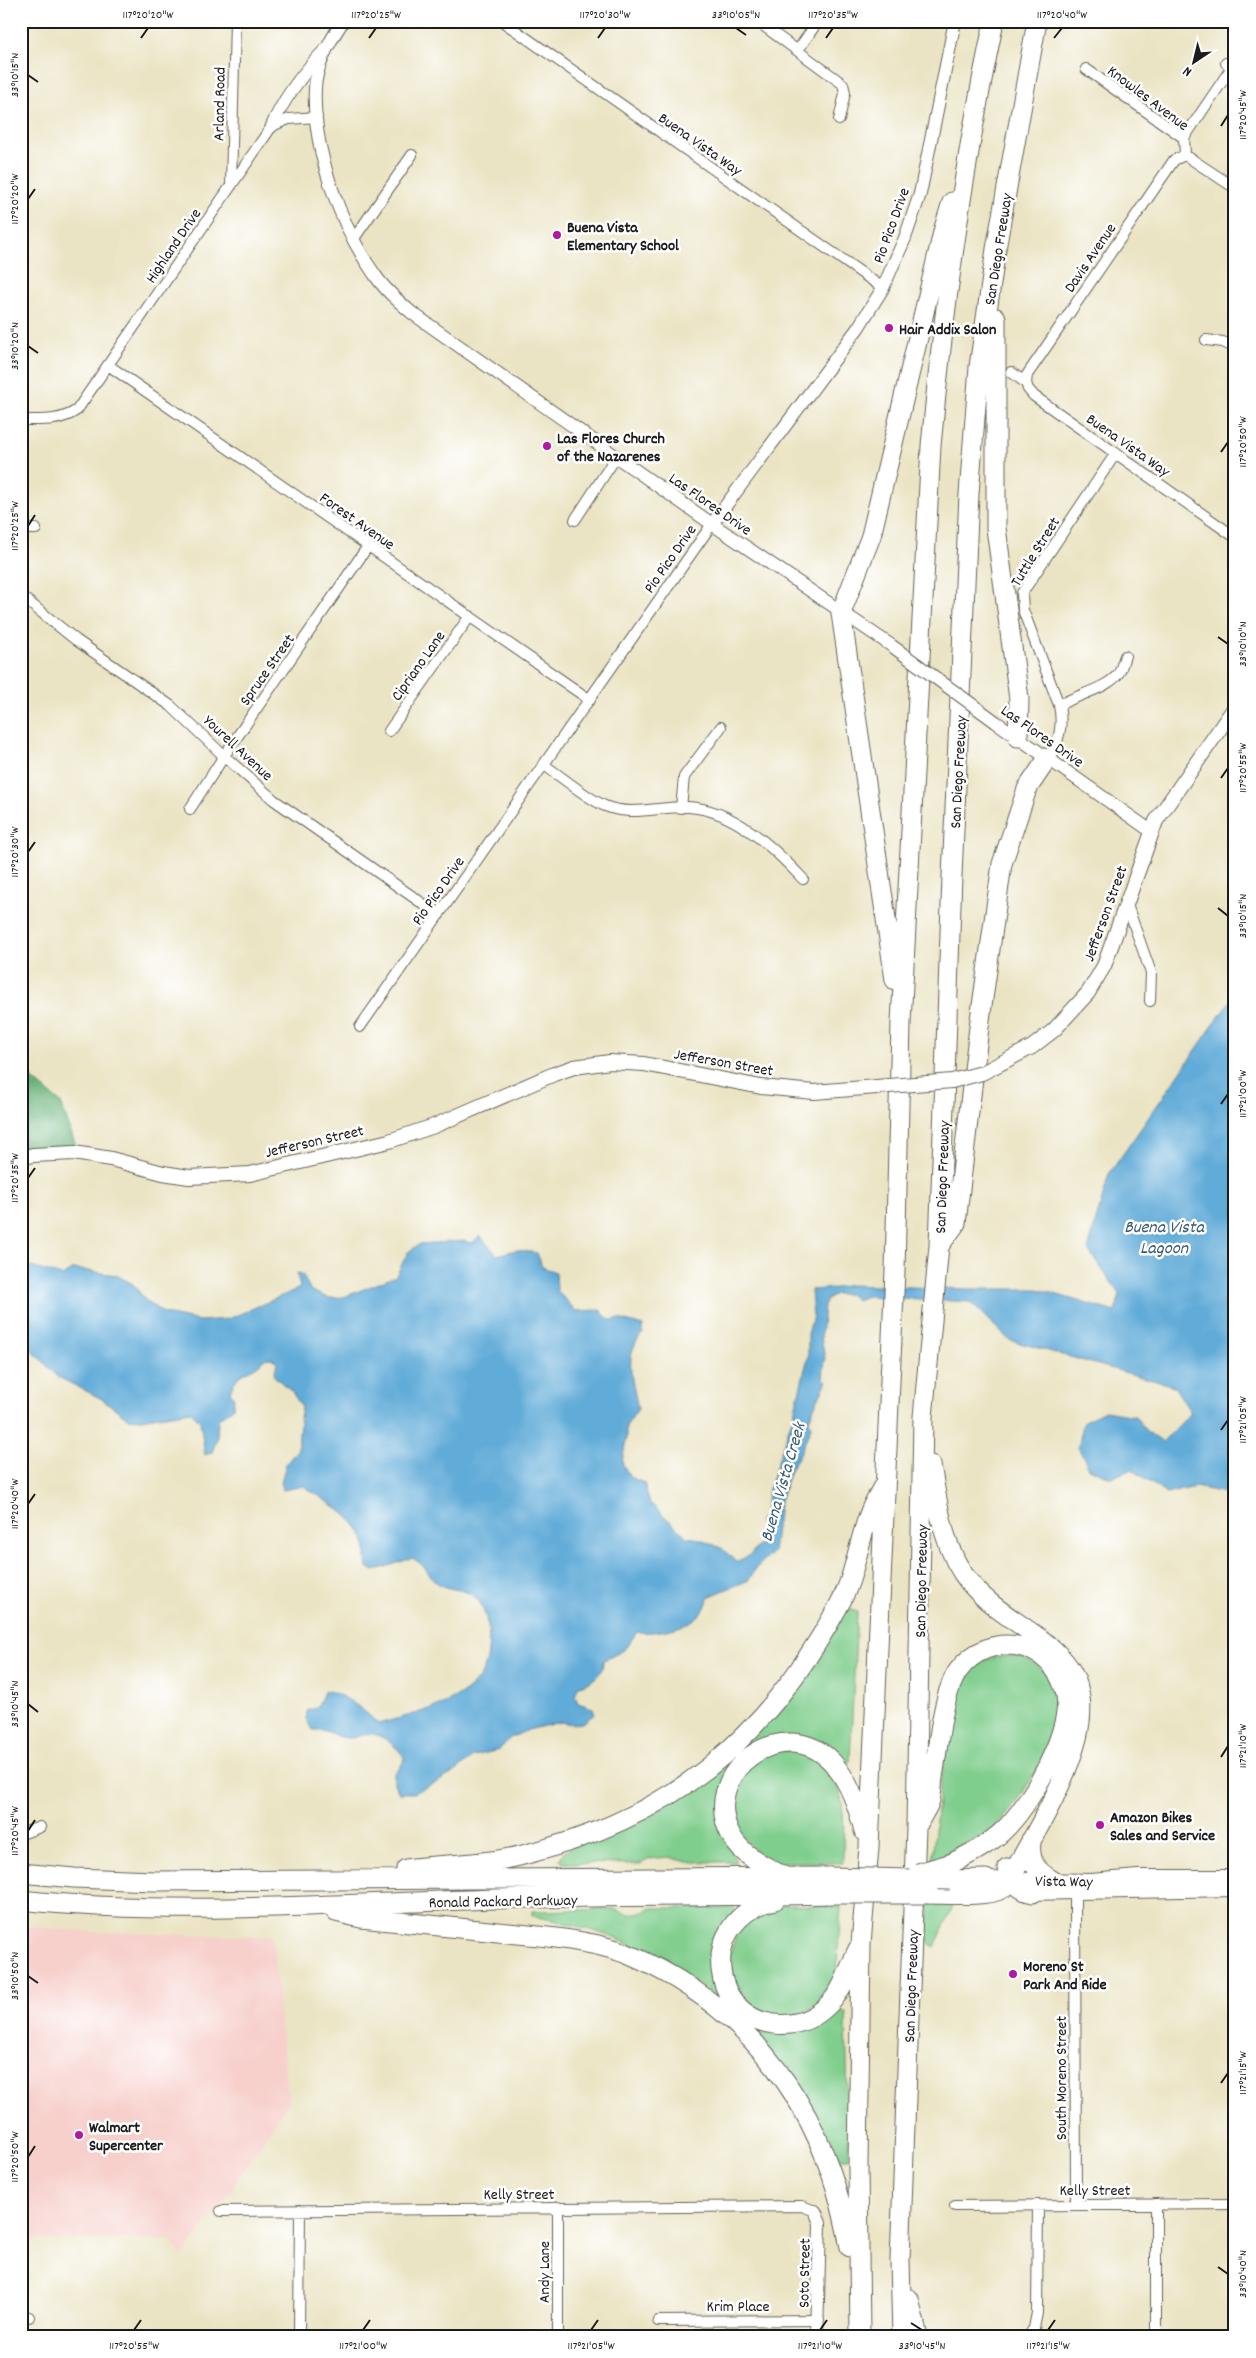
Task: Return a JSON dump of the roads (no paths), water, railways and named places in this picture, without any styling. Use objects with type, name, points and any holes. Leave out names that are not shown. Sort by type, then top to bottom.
[{"type":"highway","points":[[860,2337],[858,2282],[861,1944],[869,1847],[895,1271],[901,1022],[932,446],[940,353],[968,154],[994,21]]},
{"type":"highway","name":"San Diego Freeway","points":[[902,2337],[900,2260],[916,1828],[923,1417],[939,1246],[952,876],[969,494],[980,367],[996,249],[1037,21]]},
{"type":"highway","points":[[901,1022],[841,613],[871,536],[944,228],[968,154]]},
{"type":"highway","points":[[996,249],[996,528],[1019,699],[1018,737]]},
{"type":"highway","points":[[939,1246],[956,1223],[1002,864],[1027,789],[1048,758]]},
{"type":"highway","points":[[923,1417],[939,1514],[954,1560],[970,1583],[991,1604],[1054,1649],[1066,1661],[1080,1690],[1077,1738],[1067,1768],[1010,1879],[1003,1889],[986,1886]]},
{"type":"highway","points":[[332,1880],[518,1856],[586,1837],[622,1822],[684,1786],[744,1737],[791,1683],[806,1662],[840,1604],[870,1512],[885,1482]]},
{"type":"highway","points":[[916,1828],[929,1803],[947,1696],[957,1672],[984,1648],[1014,1646],[1026,1648],[1040,1654],[1058,1673],[1065,1690],[1067,1703],[1064,1726],[1059,1742],[1018,1815],[950,1879]]},
{"type":"highway","points":[[784,1877],[753,1860],[743,1851],[732,1837],[726,1822],[724,1804],[732,1776],[740,1764],[764,1747],[795,1744],[813,1749],[834,1764],[852,1792],[869,1847]]},
{"type":"highway","points":[[1033,1893],[1026,1892],[1010,1879],[1006,1865],[1007,1857],[1035,1806],[1039,1794],[1038,1782]]},
{"type":"highway","points":[[1030,1840],[1032,1862],[1039,1872],[1052,1880]]},
{"type":"highway","name":"Ronald Packard Parkway","points":[[21,1873],[74,1878],[154,1881],[784,1877],[830,1886],[950,1879]]},
{"type":"highway","name":"Ronald Packard Parkway","points":[[21,1900],[148,1908],[318,1907],[441,1900],[796,1895],[830,1886],[892,1878]]},
{"type":"highway","name":"Vista Way","points":[[892,1878],[950,1879],[986,1886]]},
{"type":"highway","points":[[796,1895],[760,1904],[746,1911],[732,1925],[725,1937],[720,1960],[724,1984],[733,2000],[745,2012],[762,2021],[782,2024],[803,2022],[814,2016],[832,2002],[861,1944]]},
{"type":"highway","points":[[318,1907],[362,1918],[548,1937],[626,1953],[662,1972],[719,2008],[747,2034],[779,2070],[820,2145],[841,2207],[858,2282]]},
{"type":"highway","points":[[900,2260],[918,2337]]},
{"type":"main road","name":"Jefferson Street","points":[[21,1158],[33,1155],[74,1153],[112,1158],[163,1173],[189,1177],[250,1174],[389,1141],[434,1126],[554,1074],[574,1067],[610,1062],[644,1064],[761,1088],[814,1092],[952,1081],[982,1073],[1032,1047],[1054,1030],[1088,993],[1104,966],[1156,821],[1235,708]]},
{"type":"main road","name":"Vista Way","points":[[986,1886],[1033,1893],[1075,1892],[1139,1884],[1235,1877]]},
{"type":"main road","name":"Vista Way","points":[[1010,1879],[1109,1881],[1235,1889]]},
{"type":"street","name":"Arland Road","points":[[231,187],[235,21]]},
{"type":"street","name":"Buena Vista Way","points":[[502,21],[883,288]]},
{"type":"street","points":[[757,21],[843,84],[845,93],[839,120]]},
{"type":"street","points":[[798,50],[818,21]]},
{"type":"street","name":"Pio Pico Drive","points":[[360,1027],[712,524],[858,328],[883,288],[905,238],[920,194],[955,21]]},
{"type":"street","name":"Las Flores Drive","points":[[340,26],[319,70],[315,87],[318,132],[328,177],[353,240],[375,276],[412,313],[712,524],[892,646],[996,722],[1152,831]]},
{"type":"street","points":[[272,126],[279,108],[302,74],[331,44]]},
{"type":"street","points":[[1184,138],[1232,68],[1226,63]]},
{"type":"street","name":"Knowles Avenue","points":[[1086,69],[1184,138],[1186,155],[1234,187]]},
{"type":"street","points":[[272,126],[289,119],[317,117]]},
{"type":"street","name":"Highland Drive","points":[[21,420],[53,420],[68,416],[77,410],[272,126]]},
{"type":"street","points":[[353,240],[412,155]]},
{"type":"street","name":"Davis Avenue","points":[[1026,383],[1027,374],[1174,160],[1186,155]]},
{"type":"street","points":[[1206,340],[1224,342],[1235,348]]},
{"type":"street","name":"Forest Avenue","points":[[108,366],[590,700]]},
{"type":"street","name":"Buena Vista Way","points":[[1011,372],[1026,383],[1034,396],[1235,537]]},
{"type":"street","name":"Tuttle Street","points":[[1048,758],[1056,746],[1062,721],[1059,705],[1023,610],[1022,593],[1116,453]]},
{"type":"street","points":[[575,520],[616,457]]},
{"type":"street","points":[[21,529],[36,529]]},
{"type":"street","name":"Spruce Street","points":[[190,809],[224,756],[368,546]]},
{"type":"street","name":"Yourell Avenue","points":[[21,596],[76,640],[171,706],[274,800],[439,915]]},
{"type":"street","name":"Cipriano Lane","points":[[389,731],[470,616]]},
{"type":"street","points":[[1059,705],[1072,697],[1108,683],[1119,672],[1124,656]]},
{"type":"street","points":[[681,808],[684,777],[721,727]]},
{"type":"street","points":[[544,765],[604,805],[624,811],[689,807],[724,816],[781,856],[802,879]]},
{"type":"street","points":[[1127,904],[1151,973],[1150,1002]]},
{"type":"street","points":[[21,1834],[40,1827]]},
{"type":"street","name":"South Moreno Street","points":[[1075,1892],[1076,2204]]},
{"type":"street","points":[[1156,2204],[1156,2337]]},
{"type":"street","name":"Kelly Street","points":[[954,2206],[1235,2204]]},
{"type":"street","points":[[1028,2337],[1034,2328],[1038,2313],[1038,2205]]},
{"type":"street","name":"Kelly Street","points":[[222,2211],[802,2206],[815,2211]]},
{"type":"street","name":"Andy Lane","points":[[558,2207],[558,2337]]},
{"type":"street","points":[[298,2337],[300,2210]]},
{"type":"street","name":"Soto Street","points":[[815,2211],[820,2223],[819,2320],[817,2337]]},
{"type":"street","name":"Krim Place","points":[[658,2321],[819,2320]]},
{"type":"water","points":[[1235,994],[1235,1495],[1195,1487],[1166,1494],[1132,1469],[1111,1478],[1089,1468],[1078,1447],[1084,1421],[1105,1411],[1135,1416],[1147,1432],[1162,1442],[1191,1413],[1174,1386],[1009,1340],[970,1302],[867,1296],[857,1300],[849,1294],[835,1294],[827,1299],[824,1306],[821,1336],[825,1359],[823,1378],[827,1381],[814,1407],[809,1420],[811,1427],[800,1454],[791,1468],[779,1504],[773,1552],[756,1568],[749,1580],[708,1597],[705,1607],[691,1621],[669,1629],[637,1632],[624,1650],[603,1661],[599,1675],[578,1687],[575,1695],[578,1703],[593,1708],[595,1714],[582,1723],[560,1722],[528,1730],[510,1738],[499,1750],[474,1756],[458,1770],[414,1793],[399,1793],[394,1784],[394,1773],[400,1768],[405,1758],[388,1741],[372,1734],[347,1738],[324,1731],[313,1730],[306,1720],[307,1711],[317,1707],[325,1690],[354,1703],[378,1724],[436,1707],[463,1693],[474,1684],[484,1669],[489,1639],[484,1613],[480,1603],[473,1595],[436,1582],[421,1564],[412,1558],[374,1571],[367,1567],[364,1539],[354,1523],[304,1486],[283,1490],[281,1482],[286,1464],[298,1449],[301,1406],[292,1392],[274,1376],[277,1362],[271,1358],[264,1359],[260,1364],[238,1378],[230,1392],[234,1398],[233,1408],[218,1419],[217,1439],[212,1452],[205,1455],[200,1421],[190,1411],[141,1419],[128,1418],[102,1399],[58,1377],[32,1351],[21,1336],[21,1264],[62,1276],[74,1269],[116,1275],[133,1284],[147,1302],[165,1314],[200,1321],[228,1319],[300,1288],[297,1273],[302,1274],[311,1291],[329,1298],[344,1297],[396,1276],[408,1252],[420,1244],[465,1241],[472,1243],[480,1236],[497,1255],[516,1250],[537,1253],[542,1267],[556,1272],[557,1291],[576,1311],[600,1310],[610,1320],[619,1319],[643,1326],[643,1333],[637,1341],[631,1359],[632,1378],[638,1409],[626,1426],[626,1440],[622,1463],[630,1477],[644,1483],[650,1503],[687,1537],[701,1539],[723,1549],[736,1562],[750,1555],[762,1542],[759,1520],[764,1515],[769,1488],[794,1413],[808,1357],[808,1334],[813,1316],[811,1290],[849,1285],[1038,1289],[1115,1312],[1120,1294],[1088,1250],[1109,1174]]},
{"type":"place","name":"Buena Vista Elementary School","points":[[557,235]]},
{"type":"place","name":"Hair Addix Salon","points":[[889,328]]},
{"type":"place","name":"Las Flores Church of the Nazarenes","points":[[547,446]]},
{"type":"place","name":"Amazon Bikes Sales and Service","points":[[1100,1825]]},
{"type":"place","name":"Moreno St Park And Ride","points":[[1013,1974]]},
{"type":"place","name":"Walmart Supercenter","points":[[79,2135]]},
{"type":"water label","name":"Buena Vista Lagoon","points":[[1164,1236]]},
{"type":"water label","name":"Buena Vista Creek","points":[[782,1482]]}]
